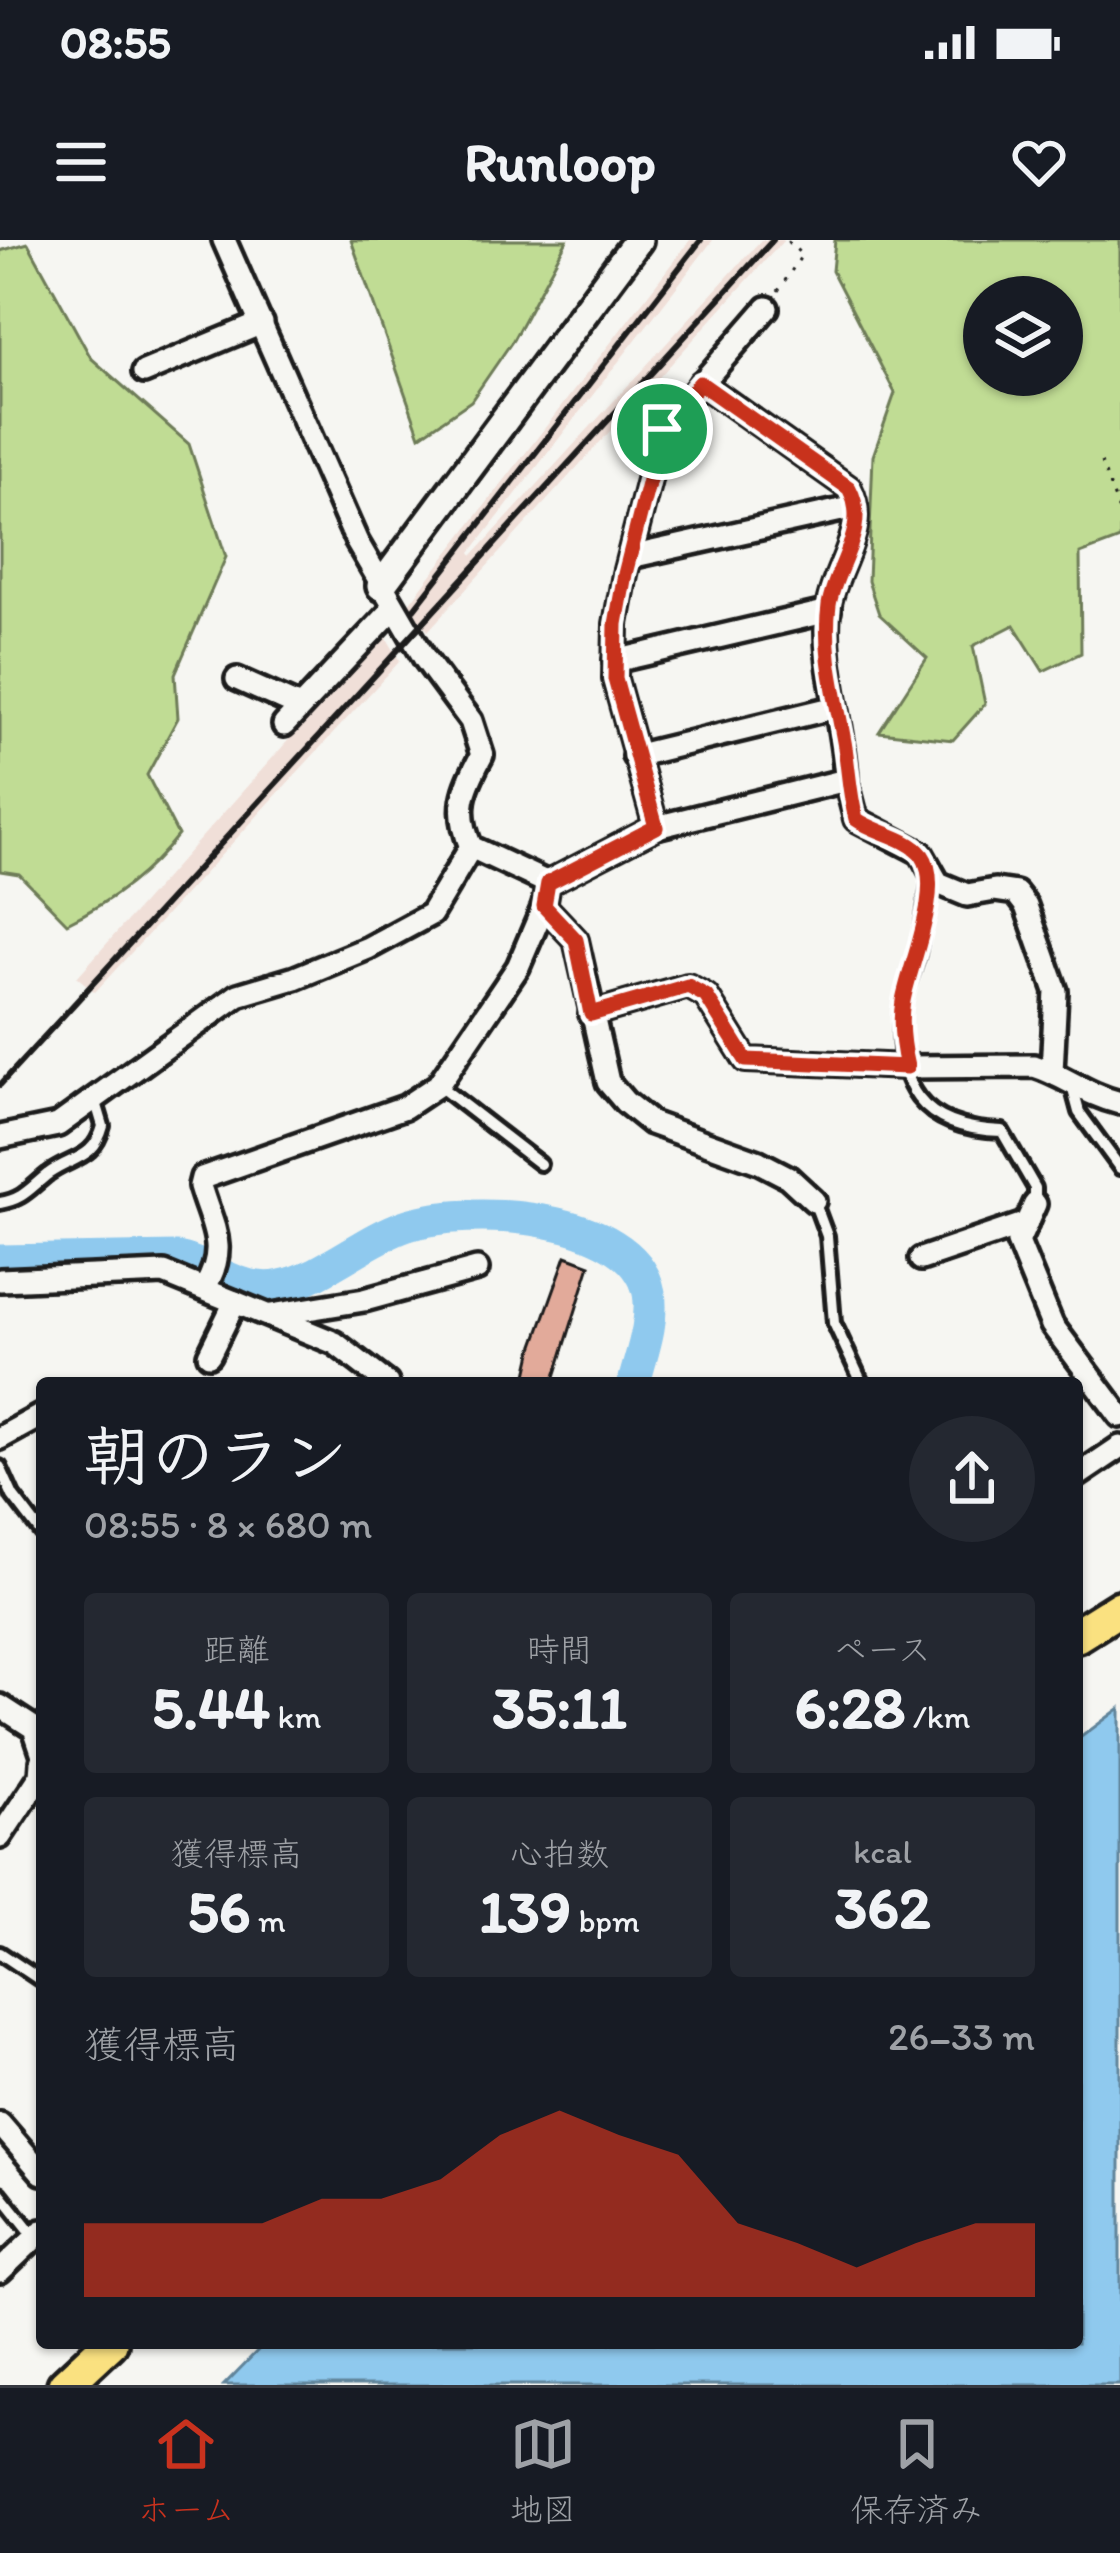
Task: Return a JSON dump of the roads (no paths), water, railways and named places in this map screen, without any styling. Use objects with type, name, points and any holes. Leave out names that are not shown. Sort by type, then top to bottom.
[{"type":"highway","points":[[1083,1631],[1120,1608]]},
{"type":"highway","points":[[65,2385],[104,2349]]},
{"type":"street","points":[[224,240],[357,542],[425,659],[471,721],[482,755],[460,804],[461,824],[471,847],[546,895],[576,940],[608,1082],[651,1124],[773,1169],[814,1201]]},
{"type":"street","points":[[284,725],[388,597],[638,240]]},
{"type":"street","points":[[656,827],[615,679],[616,624],[630,557],[662,429],[767,308]]},
{"type":"street","points":[[144,372],[262,323]]},
{"type":"street","points":[[700,383],[849,488],[856,528],[829,610],[830,664],[856,819],[921,853],[938,883],[967,895],[995,890],[1016,893],[1026,905],[1056,991],[1052,1072]]},
{"type":"street","points":[[630,557],[855,507]]},
{"type":"street","points":[[615,661],[829,610]]},
{"type":"street","points":[[237,680],[301,707]]},
{"type":"street","points":[[634,756],[836,707]]},
{"type":"street","points":[[211,1277],[219,1245],[200,1186],[202,1178],[406,1107],[438,1085],[518,967],[546,895],[656,827],[846,780]]},
{"type":"street","points":[[0,1137],[58,1125],[238,994],[295,978],[368,948],[431,914],[471,847]]},
{"type":"street","points":[[591,1014],[688,986],[706,996],[746,1060],[907,1067],[1034,1066],[1072,1086],[1120,1102]]},
{"type":"street","points":[[921,1259],[1031,1213]]},
{"type":"street","points":[[1031,1213],[1018,1242],[1052,1324],[1120,1416]]},
{"type":"street","points":[[271,1316],[364,1300],[477,1269]]},
{"type":"street","points":[[0,1280],[148,1272],[211,1277],[235,1302],[334,1343],[372,1377]]},
{"type":"street","points":[[209,1355],[235,1302]]},
{"type":"street","points":[[0,1438],[36,1417]]},
{"type":"street","points":[[1083,1472],[1120,1447]]},
{"type":"street","points":[[0,1706],[36,1720]]},
{"type":"street","points":[[0,1837],[36,1783]]},
{"type":"street","points":[[0,2124],[36,2166]]},
{"type":"street","points":[[0,2271],[36,2237]]},
{"type":"lane","points":[[930,874],[917,959],[902,1006],[901,1042],[910,1090],[945,1122],[970,1130],[1002,1131],[1035,1188],[1031,1213]]},
{"type":"lane","points":[[438,1085],[541,1164]]},
{"type":"lane","points":[[1072,1086],[1079,1112],[1120,1168]]},
{"type":"lane","points":[[0,1203],[29,1194],[47,1175],[90,1154],[103,1126],[94,1099]]},
{"type":"lane","points":[[814,1201],[827,1236],[834,1323],[859,1377]]},
{"type":"lane","points":[[0,1466],[13,1496],[36,1526]]},
{"type":"lane","points":[[0,1953],[36,1977]]},
{"type":"lane","points":[[0,2193],[36,2231]]},
{"type":"water","points":[[1120,1708],[1120,2385],[224,2385],[259,2349],[1083,2349],[1083,1736]]},
{"type":"waterway","points":[[0,1261],[177,1258],[240,1283],[267,1288],[313,1275],[405,1226],[467,1216],[544,1221],[613,1245],[637,1266],[649,1293],[650,1315],[636,1377]]},
{"type":"railway","points":[[414,609],[701,240]]},
{"type":"railway","points":[[0,1085],[773,240]]}]
